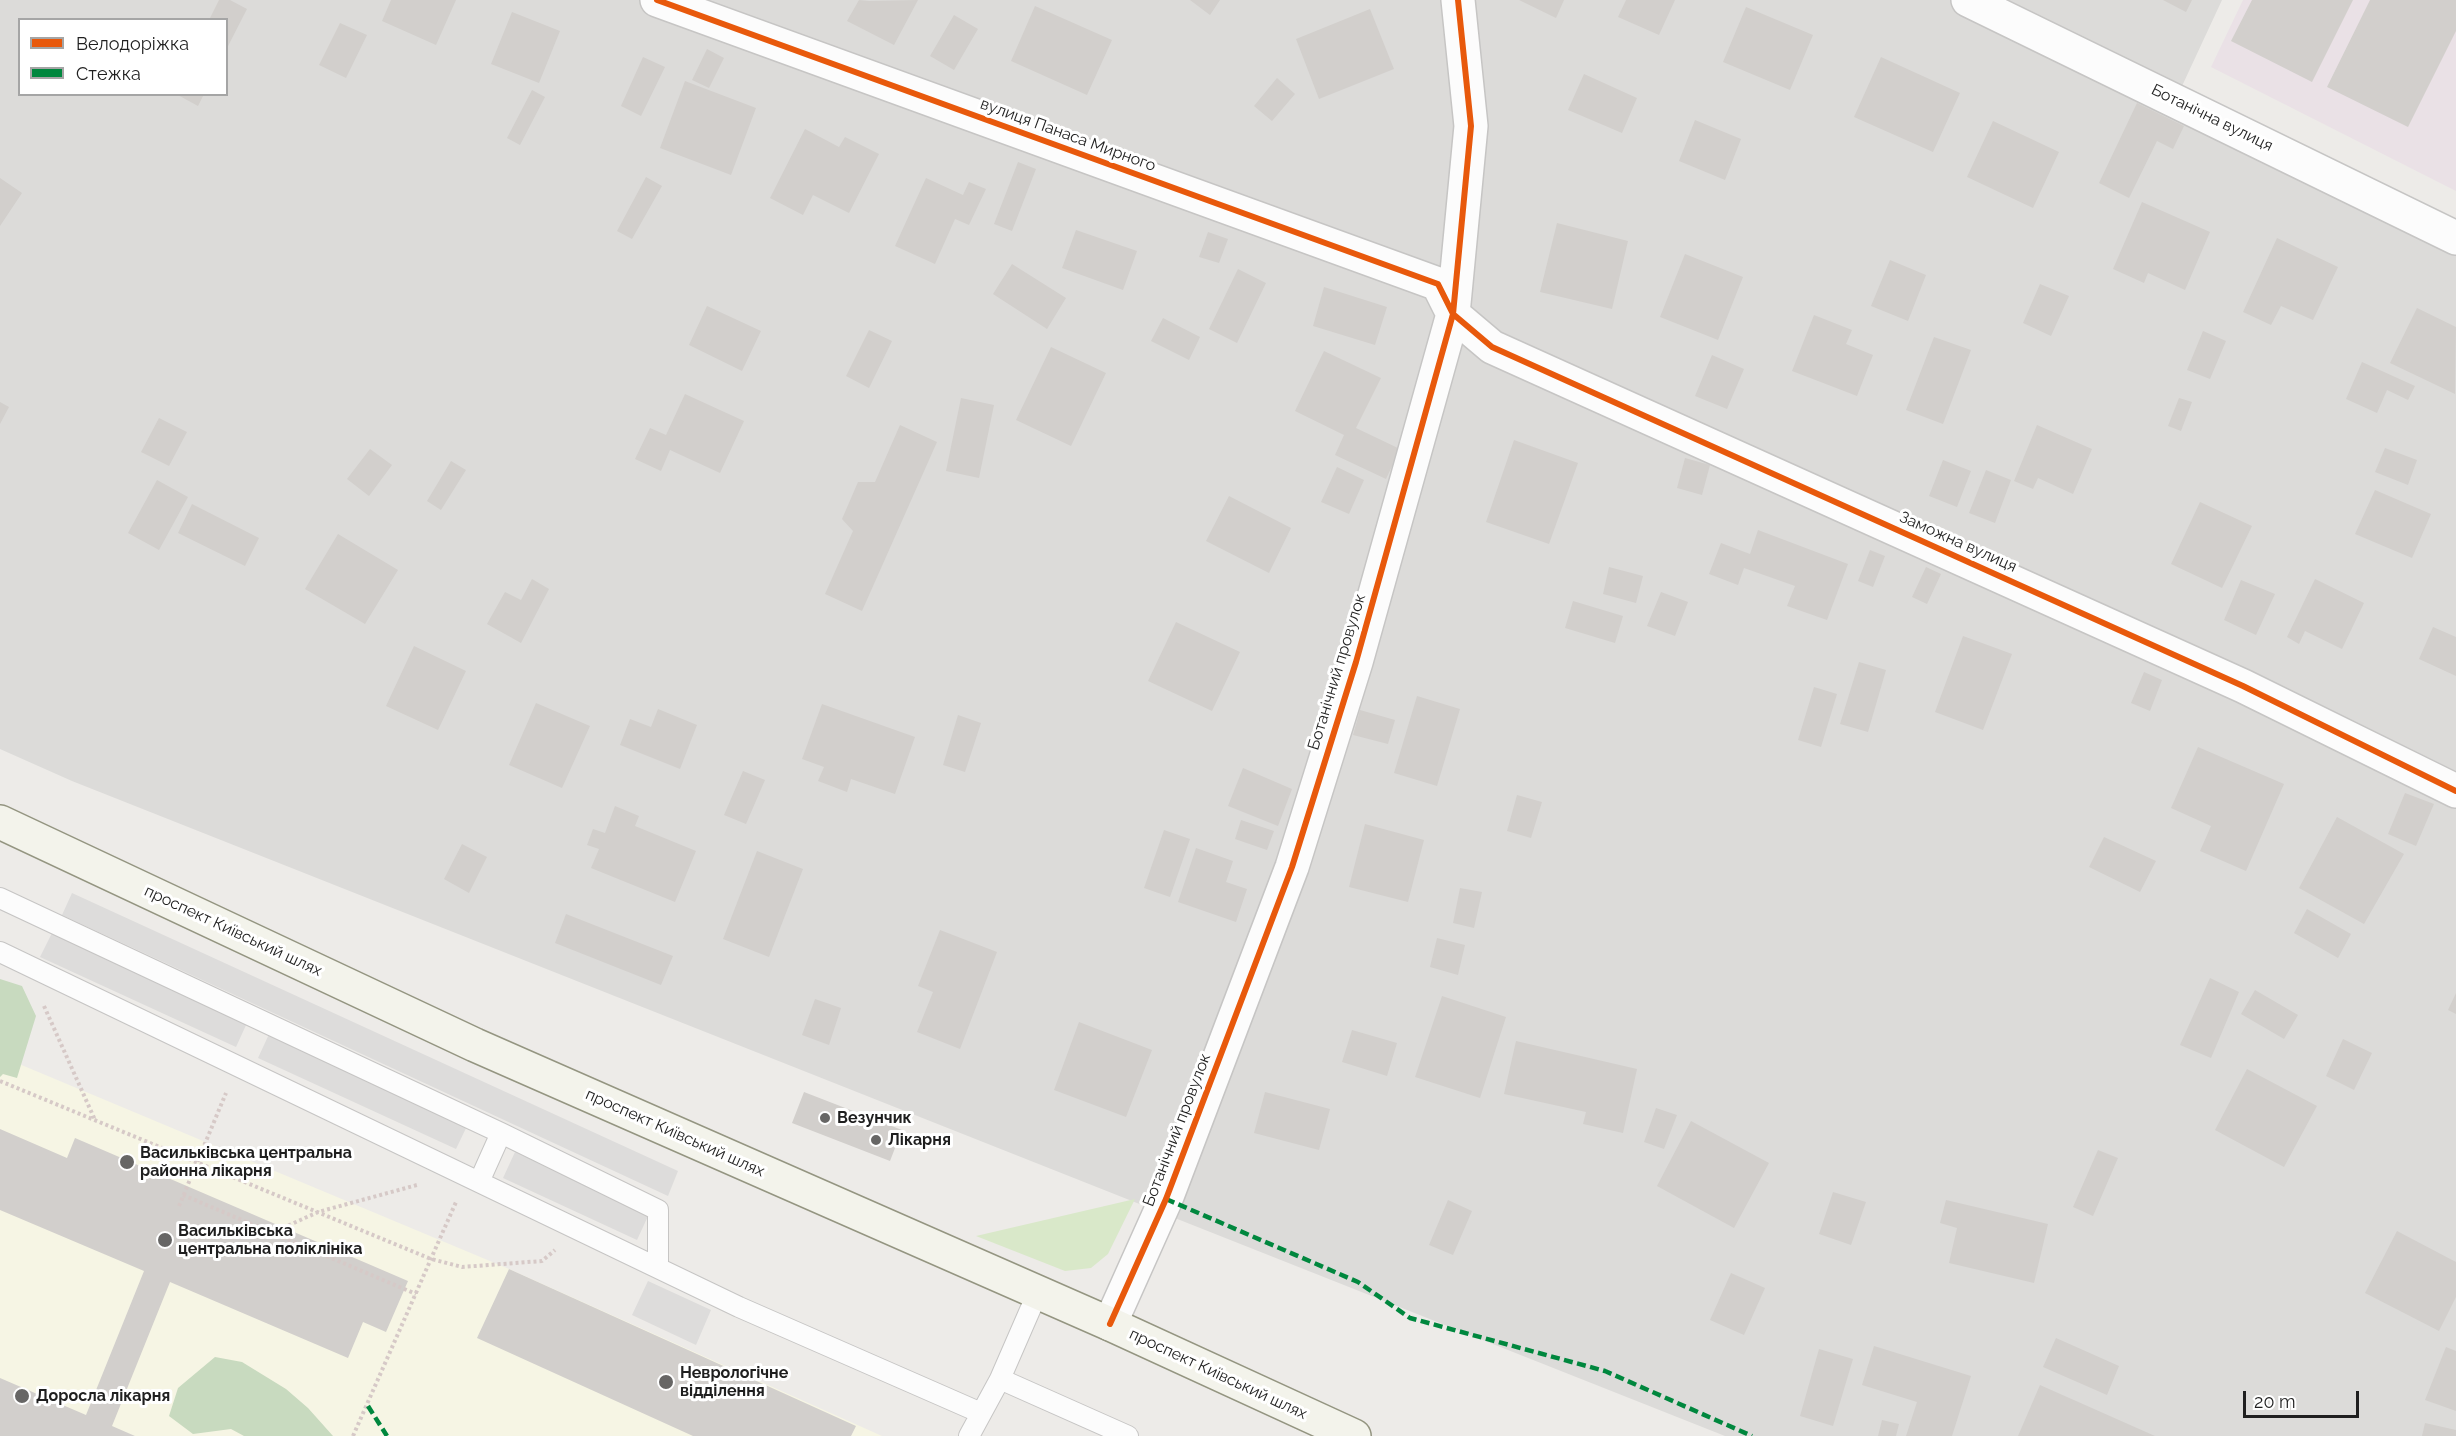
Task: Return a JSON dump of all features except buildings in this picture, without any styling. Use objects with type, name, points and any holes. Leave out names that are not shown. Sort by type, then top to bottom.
[{"type":"main road","name":"проспект Київський шлях","points":[[2,829],[475,1045],[1037,1294],[1110,1324],[1354,1436]]},
{"type":"street","name":"вулиця Панаса Мирного","points":[[657,0],[1438,284],[1453,314]]},
{"type":"street","name":"Ботанічний провулок","points":[[1110,1324],[1166,1199],[1292,867],[1356,662],[1453,314],[1471,126],[1458,0]]},
{"type":"street","name":"Ботанічна вулиця","points":[[1968,0],[2456,238]]},
{"type":"street","name":"Заможна вулиця","points":[[1453,314],[1492,347],[2243,686],[2456,792]]},
{"type":"lane","points":[[0,898],[501,1133],[658,1210],[658,1268]]},
{"type":"lane","points":[[0,952],[739,1307],[981,1413]]},
{"type":"lane","points":[[479,1182],[501,1133]]},
{"type":"lane","points":[[969,1436],[1000,1378],[1037,1294]]},
{"type":"lane","points":[[1000,1378],[1128,1436]]},
{"type":"path","points":[[39,995],[95,1120]]},
{"type":"path","points":[[0,1081],[431,1259],[462,1267],[542,1261],[558,1248]]},
{"type":"path","points":[[179,1206],[229,1085]]},
{"type":"path","points":[[272,1233],[318,1212],[419,1185]]},
{"type":"path","points":[[353,1436],[461,1192]]},
{"type":"path","points":[[183,1195],[416,1294]]},
{"type":"shaded area","points":[[0,0],[2222,0],[2176,99],[2456,237],[2456,1436],[1725,1436],[72,781],[0,749]]},
{"type":"shaded area","points":[[2243,0],[2456,0],[2456,191],[2211,67]]},
{"type":"shaded area","points":[[72,893],[678,1171],[668,1196],[62,915]]},
{"type":"shaded area","points":[[52,933],[247,1023],[236,1047],[40,957]]},
{"type":"shaded area","points":[[270,1032],[468,1124],[456,1149],[258,1058]]},
{"type":"shaded area","name":"Васильківська центральна районна лікарня","points":[[0,1056],[509,1269],[882,1436],[0,1436]]},
{"type":"shaded area","points":[[515,1152],[649,1214],[637,1240],[503,1178]]},
{"type":"shaded area","points":[[648,1281],[711,1310],[696,1345],[632,1315]]},
{"type":"green space","points":[[0,979],[22,986],[36,1016],[17,1078],[3,1074],[0,1077]]},
{"type":"green space","points":[[1135,1199],[1108,1254],[1091,1268],[1065,1271],[976,1236]]},
{"type":"green space","points":[[215,1357],[242,1362],[286,1389],[308,1408],[333,1436],[244,1436],[231,1429],[193,1434],[169,1416],[178,1388]]},
{"type":"marked path","points":[[1166,1199],[1358,1282],[1410,1318],[1605,1371],[1752,1436]]},
{"type":"marked path","points":[[368,1406],[387,1436]]},
{"type":"cycle path","points":[[657,0],[1438,284],[1453,314],[1492,347],[2243,686],[2456,791]]},
{"type":"cycle path","points":[[1110,1324],[1166,1199],[1292,867],[1356,662],[1453,314],[1471,126],[1458,0]]},
{"type":"place","name":"Везунчик","points":[[825,1118]]},
{"type":"place","name":"Лікарня","points":[[876,1140]]},
{"type":"place","name":"Васильківська центральна районна лікарня","points":[[127,1162]]},
{"type":"place","name":"Васильківська центральна поліклініка","points":[[165,1240]]},
{"type":"place","name":"Неврологічне відділення","points":[[666,1382]]},
{"type":"place","name":"Доросла лікарня","points":[[22,1396]]}]
